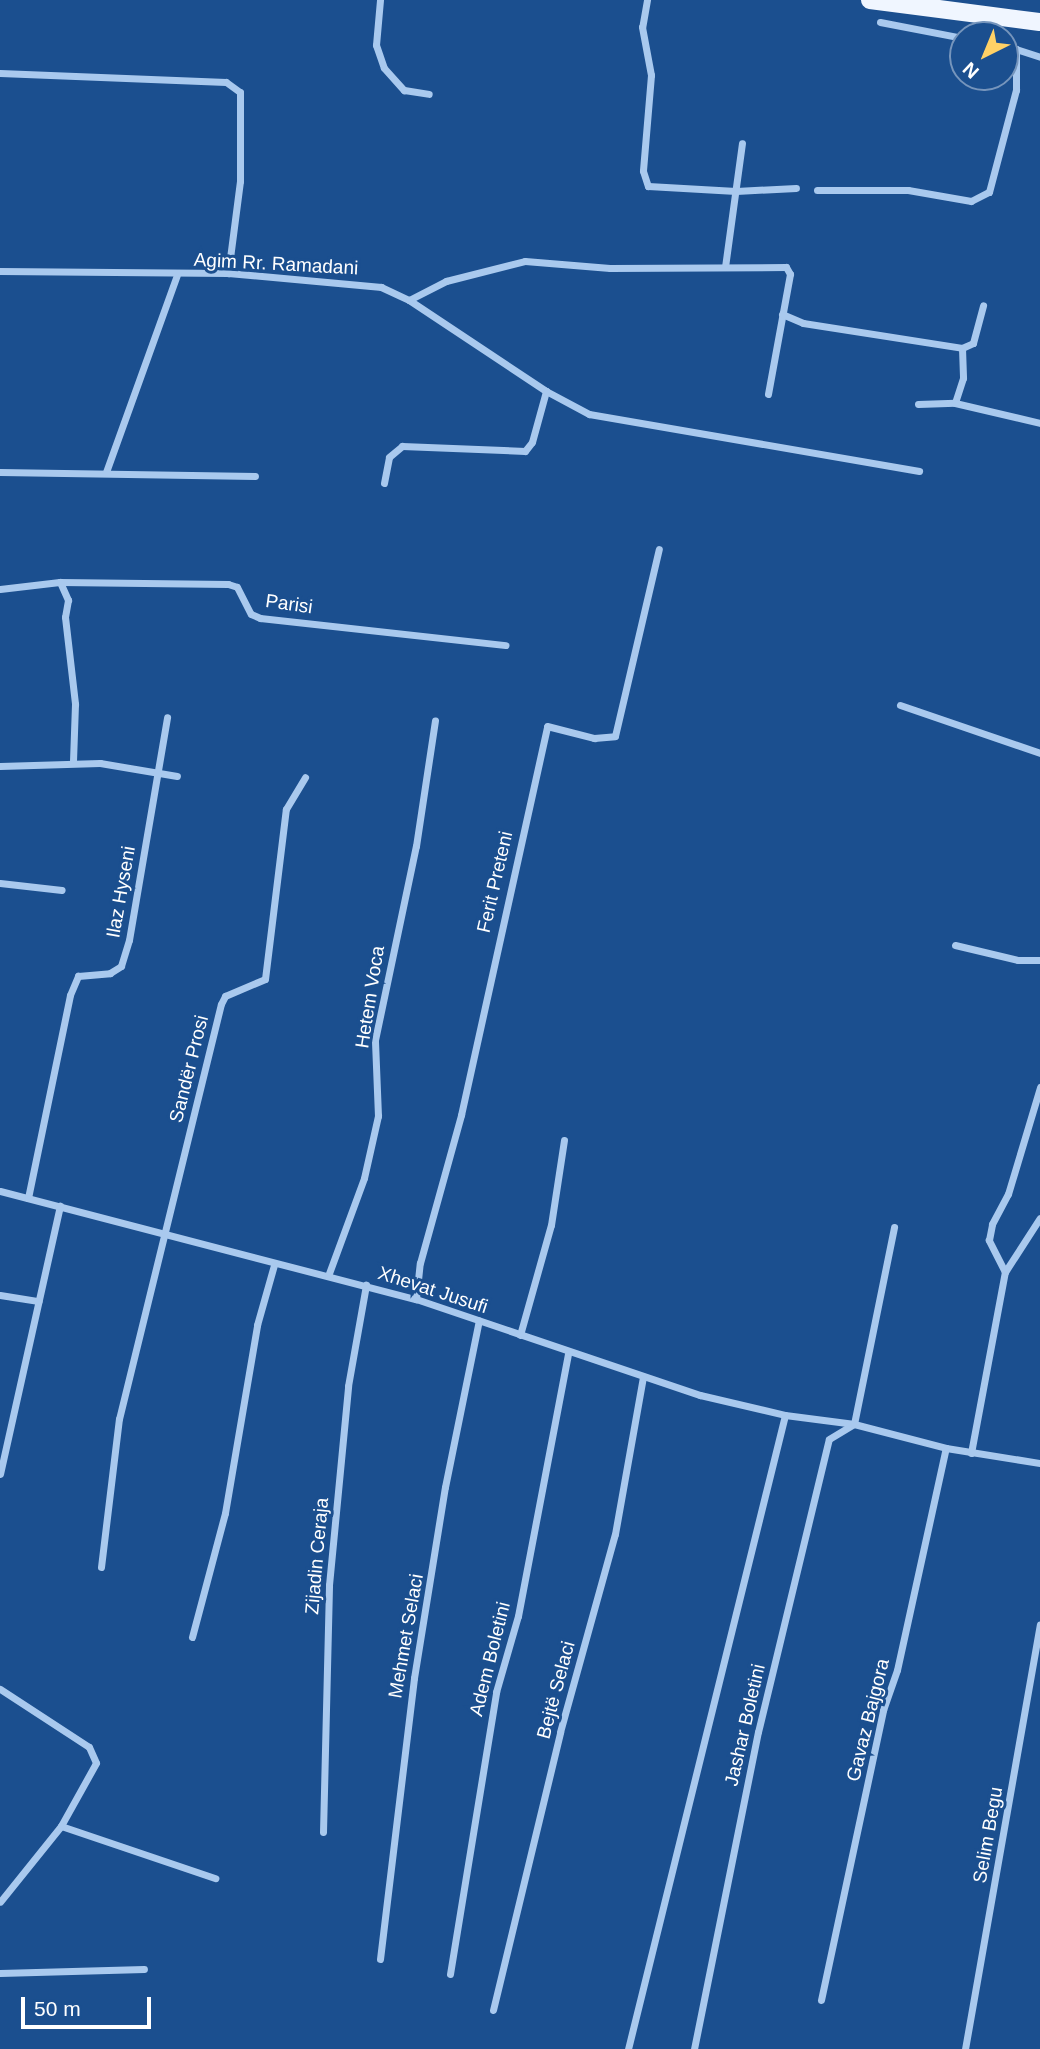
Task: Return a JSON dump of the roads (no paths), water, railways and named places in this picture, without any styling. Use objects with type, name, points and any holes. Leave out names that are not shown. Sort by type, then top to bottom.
[{"type":"main road","points":[[870,0],[1040,22]]},
{"type":"street","points":[[380,0],[376,45],[383,68],[404,90],[429,94]]},
{"type":"street","points":[[648,0],[642,27],[651,75],[643,171],[648,186],[736,191],[796,188]]},
{"type":"street","points":[[880,22],[949,35]]},
{"type":"street","points":[[1019,50],[1040,57]]},
{"type":"street","points":[[0,74],[226,82],[240,92],[240,181],[228,273]]},
{"type":"street","points":[[817,190],[908,190],[971,201],[989,192],[1016,91]]},
{"type":"street","points":[[725,267],[741,143]]},
{"type":"street","points":[[409,299],[446,281],[525,261],[610,268],[786,267],[790,274],[768,394]]},
{"type":"street","name":"Agim Rr. Ramadani","points":[[0,271],[177,275],[228,273],[362,283],[409,299],[546,391],[589,414],[919,471]]},
{"type":"street","points":[[106,472],[177,275]]},
{"type":"street","points":[[782,314],[803,323],[962,348],[976,337],[983,305]]},
{"type":"street","points":[[955,403],[963,377],[962,348]]},
{"type":"street","points":[[384,483],[389,457],[402,446],[525,452],[532,442],[546,391]]},
{"type":"street","points":[[918,404],[955,403],[1040,423]]},
{"type":"street","points":[[0,472],[106,472],[147,477],[255,476]]},
{"type":"street","name":"Ferit Preteni","points":[[416,1299],[420,1263],[461,1115],[547,726],[594,738],[615,736],[659,549]]},
{"type":"street","points":[[60,582],[68,600],[65,617],[75,704],[73,762]]},
{"type":"street","name":"Parisi","points":[[0,589],[60,582],[228,584],[237,587],[251,614],[260,618],[506,645]]},
{"type":"street","points":[[900,705],[1040,753]]},
{"type":"street","name":"Ilaz Hyseni","points":[[29,1199],[70,995],[85,972],[110,973],[121,966],[130,940],[167,717]]},
{"type":"street","name":"Hetem Voca","points":[[328,1276],[364,1178],[378,1116],[376,1040],[416,846],[435,720]]},
{"type":"street","points":[[0,766],[73,762],[177,776]]},
{"type":"street","name":"Sandër Prosi","points":[[164,1231],[179,1187],[221,1004],[225,996],[265,979],[286,809],[305,778]]},
{"type":"street","points":[[0,883],[62,890]]},
{"type":"street","points":[[955,945],[1018,960],[1040,960]]},
{"type":"street","points":[[1005,1272],[993,1255],[991,1232],[1008,1194],[1040,1087]]},
{"type":"street","points":[[520,1335],[551,1225],[564,1140]]},
{"type":"street","name":"Xhevat Jusufi","points":[[0,1191],[164,1231],[274,1265],[416,1299],[643,1377],[785,1415],[854,1423],[946,1448],[1040,1463]]},
{"type":"street","points":[[0,1474],[60,1206]]},
{"type":"street","points":[[971,1453],[1005,1272],[1040,1218]]},
{"type":"street","points":[[854,1423],[894,1227]]},
{"type":"street","points":[[101,1567],[119,1419],[164,1231]]},
{"type":"street","points":[[192,1637],[225,1513],[257,1325],[274,1265]]},
{"type":"street","name":"Zijadin Ceraja","points":[[323,1832],[329,1586],[348,1386],[366,1285]]},
{"type":"street","points":[[0,1295],[39,1301]]},
{"type":"street","name":"Mehmet Selaci","points":[[380,1959],[414,1678],[445,1487],[479,1320]]},
{"type":"street","name":"Adem Boletini","points":[[450,1974],[496,1692],[518,1616],[568,1353]]},
{"type":"street","name":"Bejtë Selaci","points":[[494,2010],[560,1732],[615,1534],[643,1377]]},
{"type":"street","points":[[628,2049],[785,1415]]},
{"type":"street","name":"Jashar Boletini","points":[[694,2049],[758,1732],[829,1439],[854,1423]]},
{"type":"street","name":"Gavaz Bajgora","points":[[821,2000],[883,1710],[900,1658],[946,1448]]},
{"type":"street","name":"Selim Begu","points":[[965,2049],[1040,1625]]},
{"type":"street","points":[[0,1689],[94,1752],[93,1776],[61,1826],[0,1902]]},
{"type":"street","points":[[61,1826],[215,1878]]},
{"type":"street","points":[[0,1973],[144,1969]]}]
